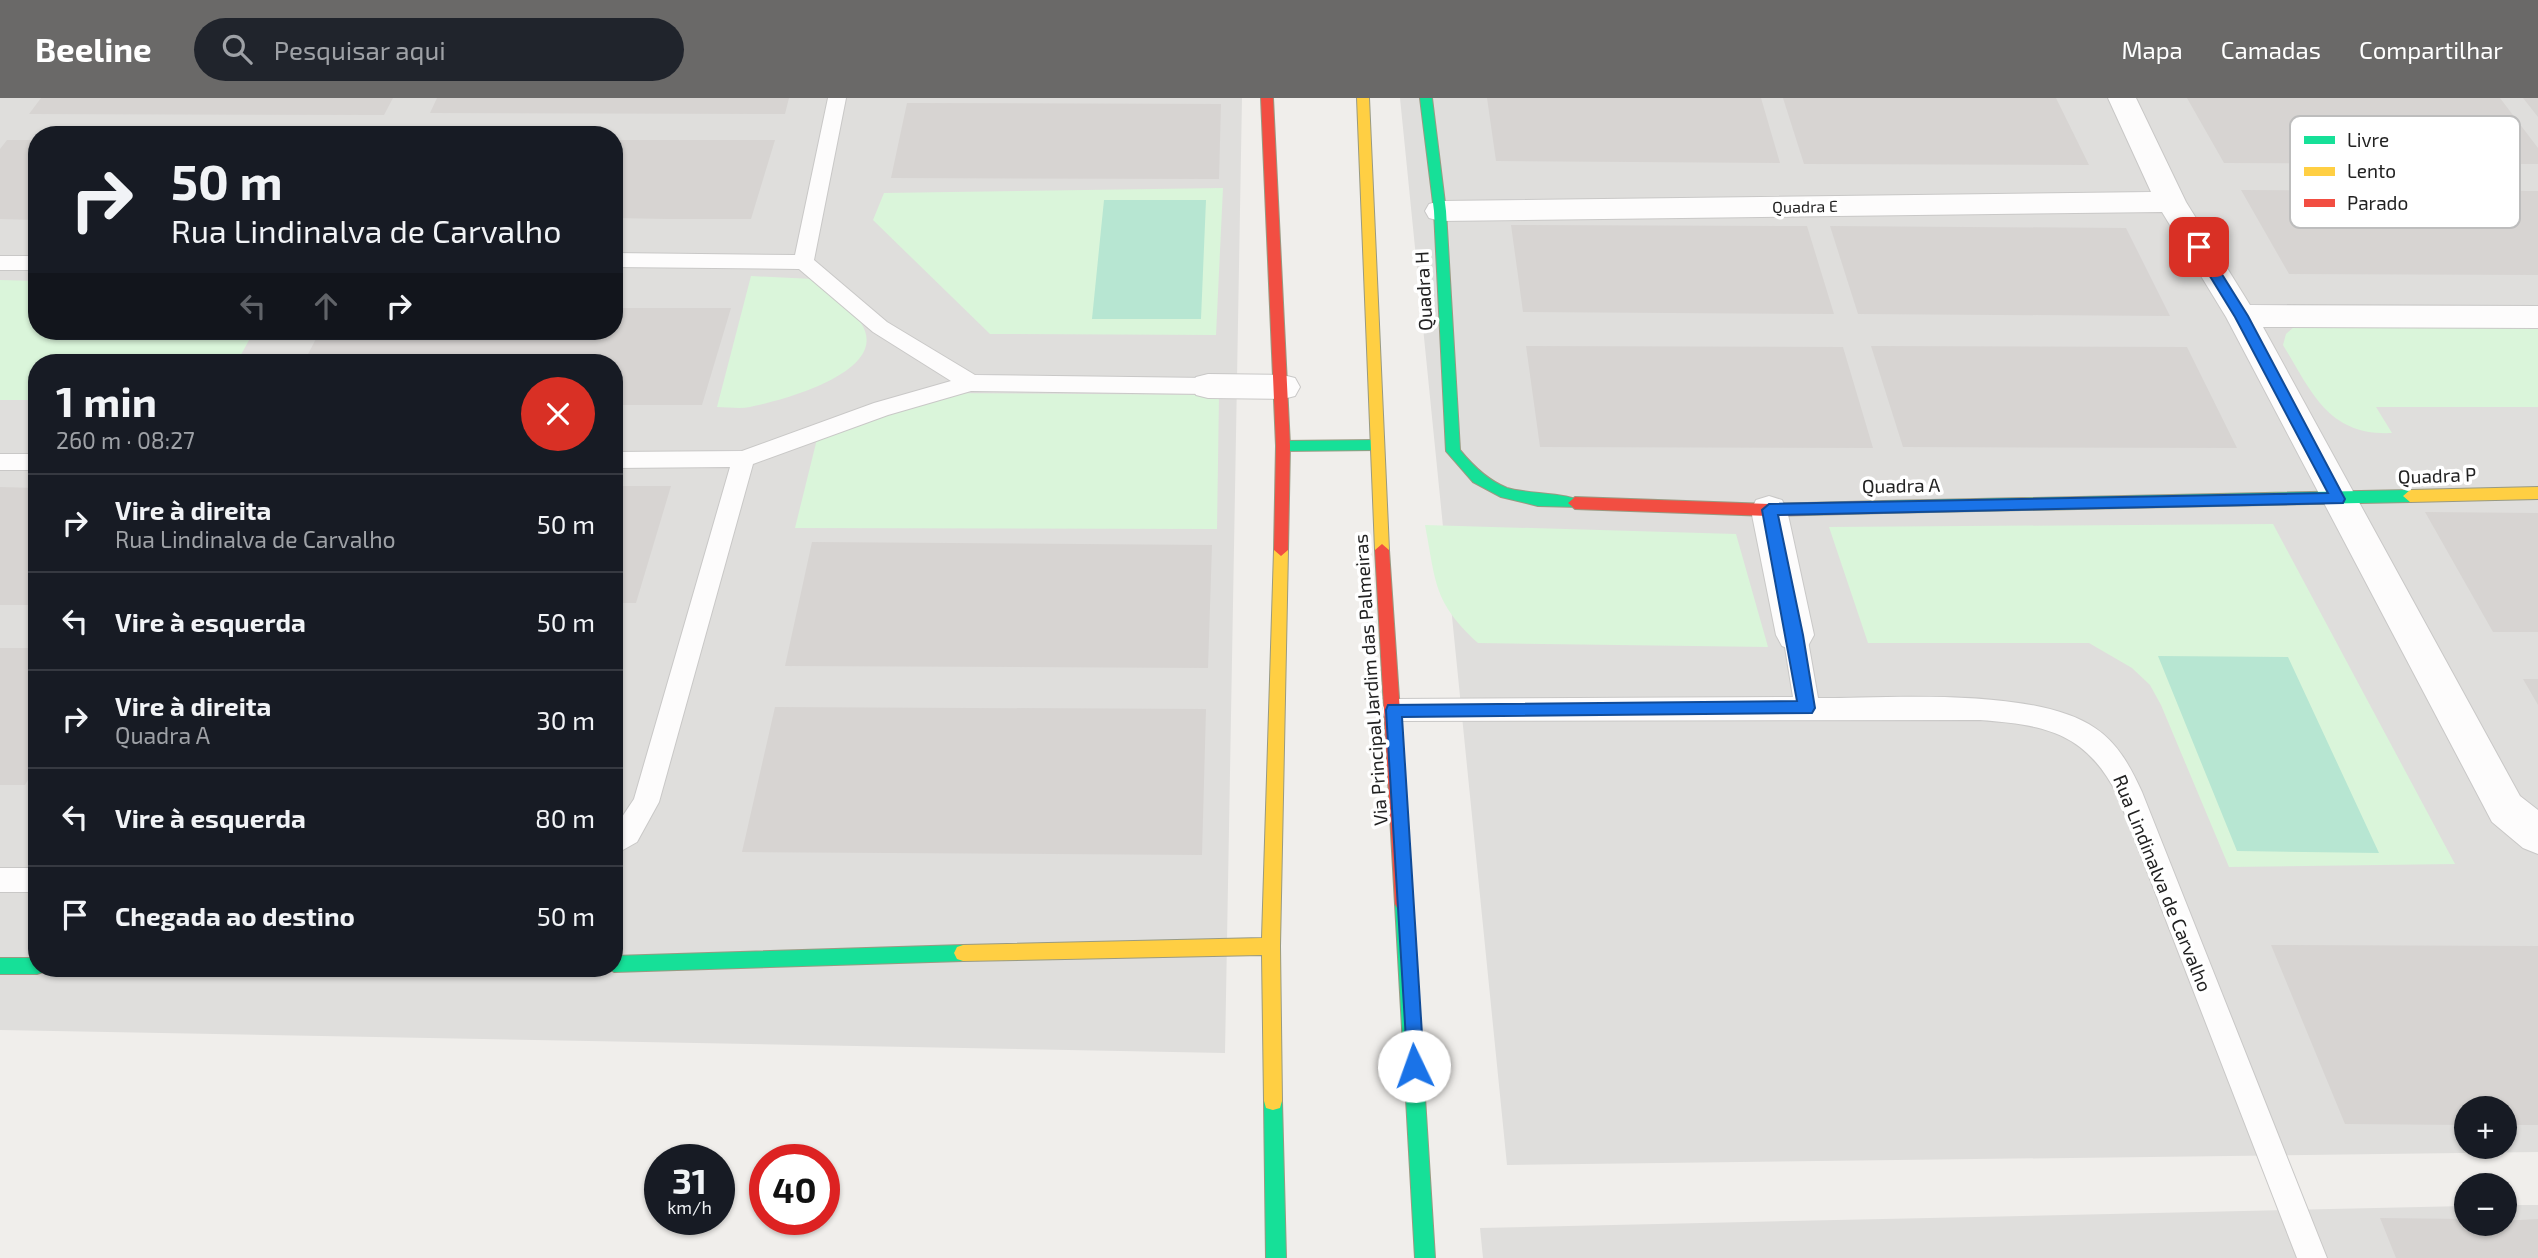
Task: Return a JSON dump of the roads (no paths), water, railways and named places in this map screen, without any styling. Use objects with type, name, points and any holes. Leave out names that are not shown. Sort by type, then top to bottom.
[{"type":"street","points":[[1267,98],[1283,387],[1271,946],[1276,1258]]},
{"type":"street","name":"Via Principal Jardim das Palmeiras","points":[[1363,98],[1377,445],[1425,1258]]},
{"type":"street","name":"Quadra H","points":[[1426,98],[1440,211],[1453,451],[1470,478]]},
{"type":"street","points":[[2122,98],[2171,201],[2241,316],[2506,809],[2538,835]]},
{"type":"street","name":"Quadra E","points":[[1440,211],[2171,201]]},
{"type":"street","points":[[2241,316],[2538,317]]},
{"type":"street","points":[[1208,386],[1283,387]]},
{"type":"street","points":[[1283,446],[1377,445]]},
{"type":"street","name":"Quadra A","points":[[1470,478],[1496,490],[1533,500],[1769,510],[2338,499]]},
{"type":"street","name":"Quadra P","points":[[2338,499],[2538,493]]},
{"type":"street","points":[[1769,510],[1795,635]]},
{"type":"street","points":[[623,964],[1177,946],[1271,946]]},
{"type":"street","points":[[0,966],[28,966]]},
{"type":"lane","points":[[804,262],[837,98]]},
{"type":"lane","points":[[623,260],[804,262],[880,327],[971,383]]},
{"type":"lane","points":[[0,263],[28,263]]},
{"type":"lane","points":[[623,460],[743,459],[882,409],[971,383],[1208,386]]},
{"type":"lane","points":[[623,837],[628,834],[646,802],[743,459]]},
{"type":"lane","points":[[0,462],[28,462]]},
{"type":"lane","points":[[1795,635],[1807,708]]},
{"type":"lane","name":"Rua Lindinalva de Carvalho","points":[[1394,710],[1807,708],[2030,716],[2076,729],[2110,756],[2129,792],[2312,1258]]},
{"type":"lane","points":[[0,880],[28,880]]}]
